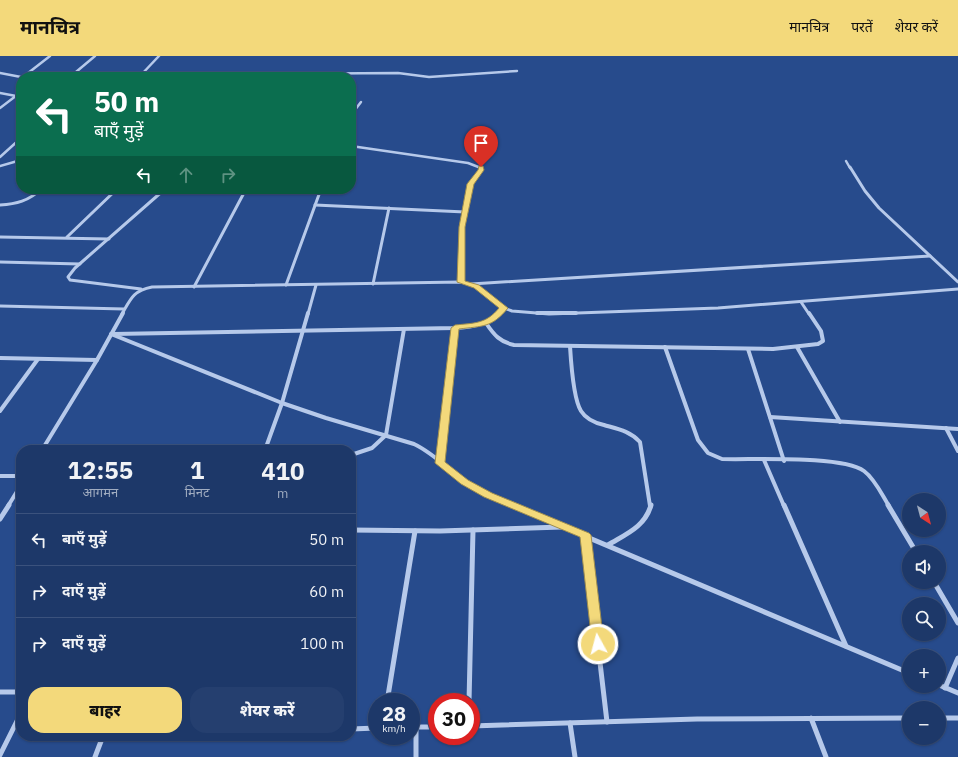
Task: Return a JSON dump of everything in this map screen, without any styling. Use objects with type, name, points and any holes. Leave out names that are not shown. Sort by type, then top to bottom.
[{"type":"street","points":[[29,72],[50,56]]},
{"type":"street","points":[[76,72],[95,56]]},
{"type":"street","points":[[145,72],[159,56]]},
{"type":"street","points":[[356,73],[398,73],[429,77],[517,71]]},
{"type":"street","points":[[0,73],[16,76]]},
{"type":"street","points":[[0,93],[16,96]]},
{"type":"street","points":[[0,108],[16,96]]},
{"type":"street","points":[[356,108],[361,102]]},
{"type":"street","points":[[0,157],[16,143]]},
{"type":"street","points":[[356,147],[468,163],[481,167],[481,170],[471,184],[462,227],[461,282]]},
{"type":"street","points":[[0,166],[16,161]]},
{"type":"street","points":[[846,161],[865,191],[879,208],[958,282]]},
{"type":"street","points":[[0,205],[28,201],[36,194]]},
{"type":"street","points":[[67,237],[112,194]]},
{"type":"street","points":[[160,194],[70,273],[68,277],[70,280],[142,289],[152,287],[194,286],[461,282],[476,286],[504,308],[512,311],[549,314],[718,308],[958,289]]},
{"type":"street","points":[[194,286],[243,194]]},
{"type":"street","points":[[286,285],[319,194]]},
{"type":"street","points":[[315,205],[465,212]]},
{"type":"street","points":[[373,284],[389,208]]},
{"type":"street","points":[[0,236],[110,239]]},
{"type":"street","points":[[469,284],[930,256]]},
{"type":"street","points":[[0,262],[80,264]]},
{"type":"street","points":[[267,445],[282,403],[316,285]]},
{"type":"street","points":[[45,445],[97,360],[124,310],[134,294],[142,289]]},
{"type":"street","points":[[486,323],[499,341],[508,344],[748,349],[797,347],[818,344],[823,341],[821,331],[801,302]]},
{"type":"street","points":[[0,306],[124,310]]},
{"type":"street","points":[[111,334],[455,328],[486,323],[495,319],[504,308]]},
{"type":"street","points":[[356,454],[372,448],[386,436],[404,328]]},
{"type":"street","points":[[440,463],[455,328]]},
{"type":"street","points":[[111,334],[282,403],[326,418],[414,444],[426,450],[465,482],[488,495],[902,670]]},
{"type":"street","points":[[570,346],[580,410],[592,421],[629,432],[636,436],[640,442],[650,504],[649,513],[645,521],[636,529],[608,545]]},
{"type":"street","points":[[665,347],[698,440],[706,452],[714,458],[784,461],[832,461],[846,463],[862,469],[875,483],[912,545]]},
{"type":"street","points":[[797,347],[840,422]]},
{"type":"street","points":[[748,349],[784,461]]},
{"type":"street","points":[[0,358],[97,360]]},
{"type":"street","points":[[0,411],[38,359]]},
{"type":"street","points":[[770,417],[958,429]]},
{"type":"street","points":[[946,428],[958,451]]},
{"type":"street","points":[[764,460],[846,646]]},
{"type":"street","points":[[0,476],[16,476]]},
{"type":"street","points":[[0,519],[16,493]]},
{"type":"street","points":[[356,530],[472,530],[565,527]]},
{"type":"street","points":[[388,693],[415,530]]},
{"type":"street","points":[[469,693],[472,530]]},
{"type":"street","points":[[585,535],[607,722]]},
{"type":"street","points":[[938,589],[958,623]]},
{"type":"street","points":[[958,658],[946,688],[958,693]]},
{"type":"street","points":[[0,692],[16,692]]},
{"type":"street","points":[[811,718],[826,757]]},
{"type":"street","points":[[480,726],[697,719],[902,718]]},
{"type":"street","points":[[946,718],[958,718]]},
{"type":"street","points":[[0,755],[16,723]]},
{"type":"street","points":[[570,723],[575,757]]},
{"type":"street","points":[[356,729],[368,728]]},
{"type":"street","points":[[95,757],[101,741]]},
{"type":"street","points":[[415,745],[416,757]]},
{"type":"route","points":[[481,167],[481,170],[471,184],[462,227],[461,282],[476,286],[504,308],[495,319],[486,323],[455,328],[440,463],[465,482],[488,495],[585,535],[598,644]]}]
